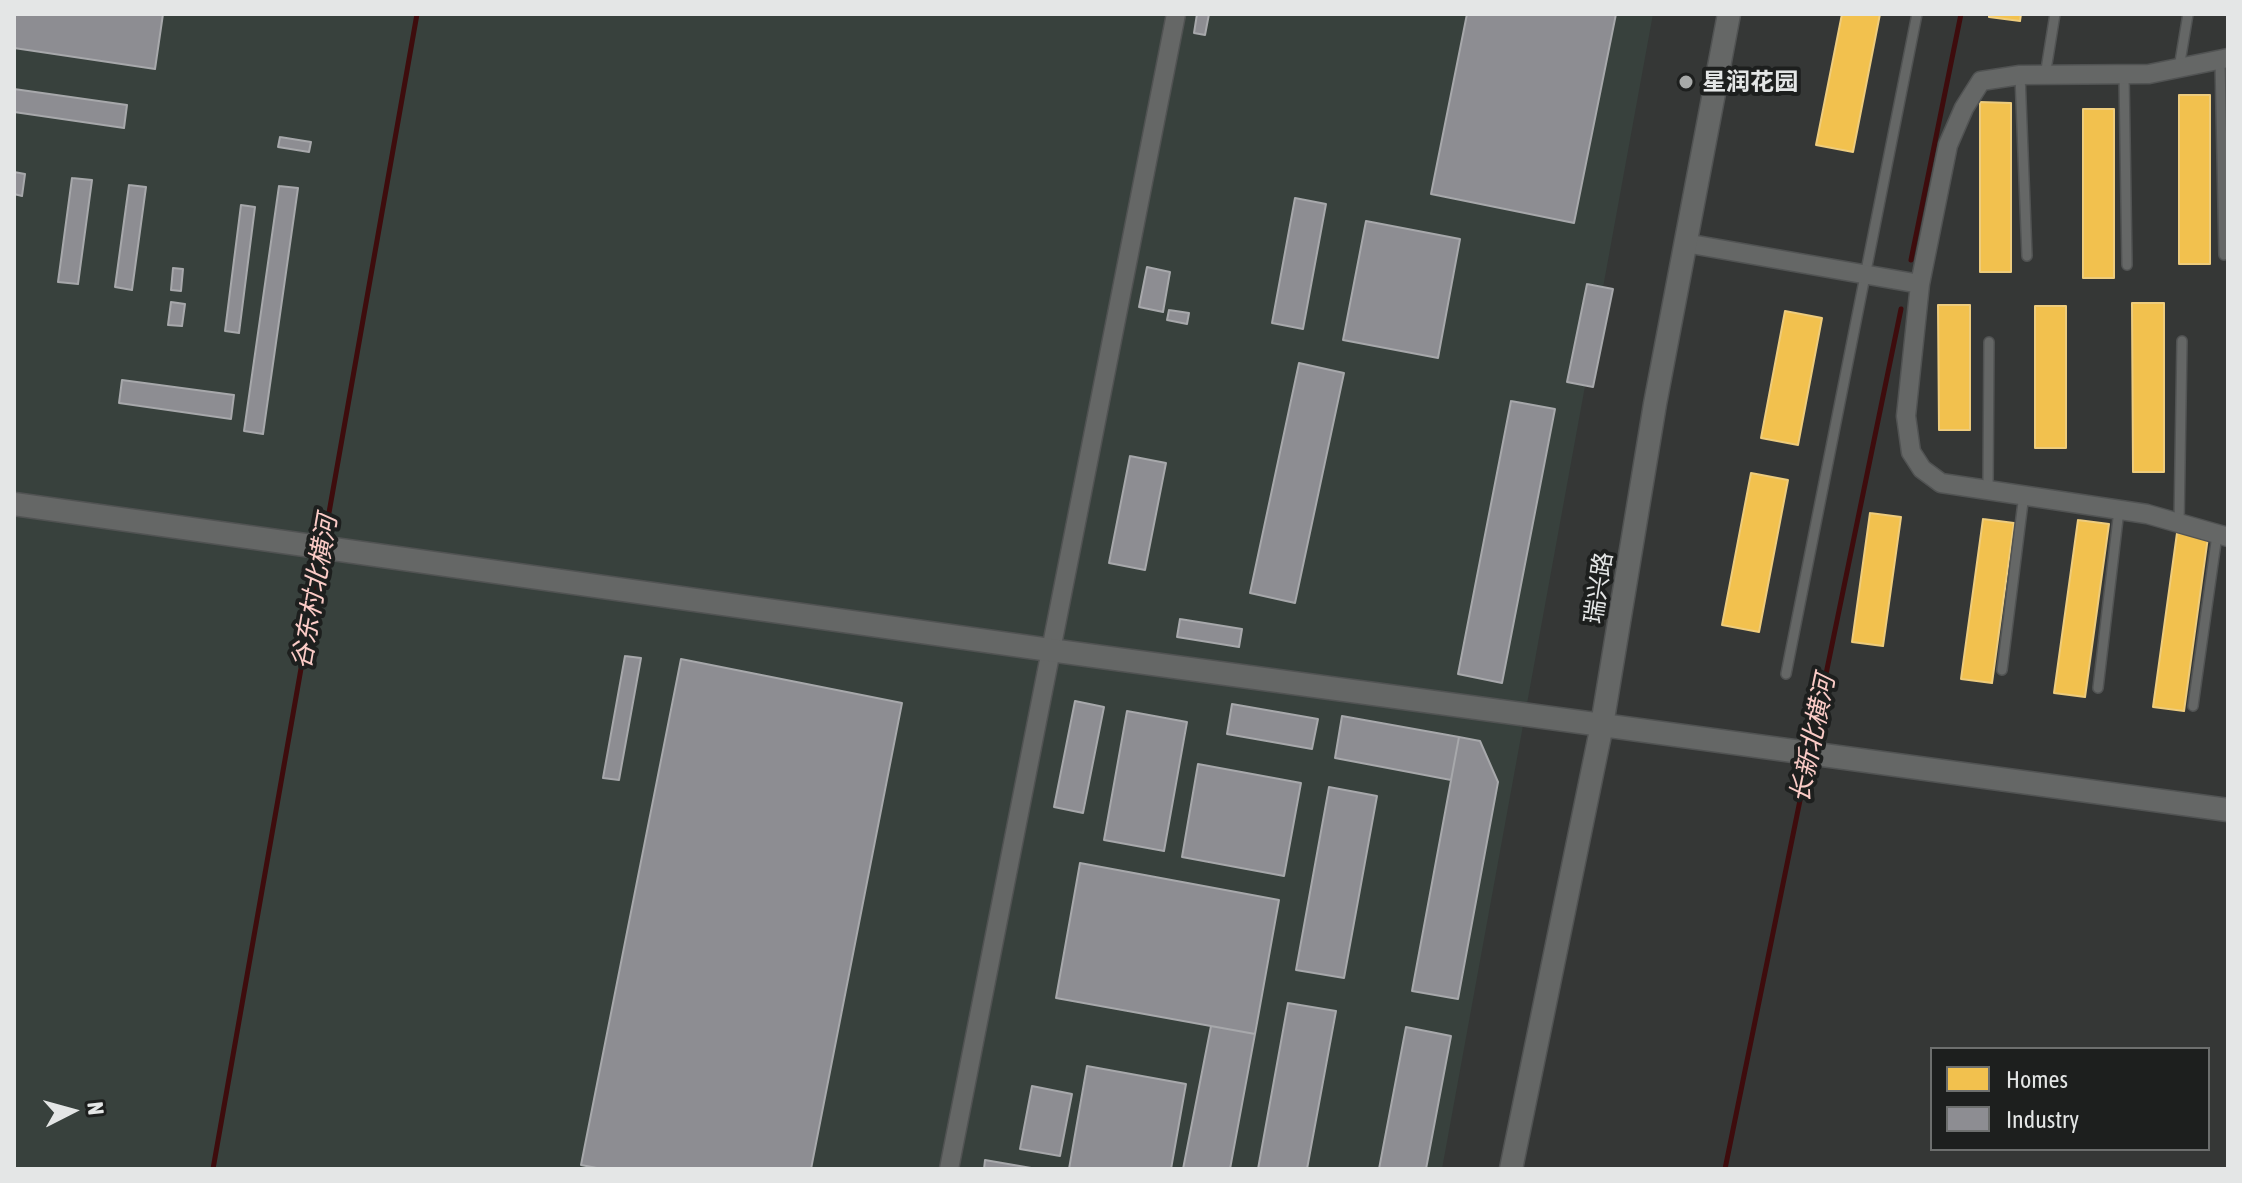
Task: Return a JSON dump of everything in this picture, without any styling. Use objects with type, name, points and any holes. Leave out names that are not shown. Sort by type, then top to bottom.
[{"type":"street","points":[[949,1169],[1176,14]]},
{"type":"street","name":"瑞兴路","points":[[1511,1169],[1602,725],[1685,243],[1729,14]]},
{"type":"street","points":[[2222,536],[2119,510],[1941,483],[1922,469],[1911,452],[1906,416],[1920,284],[1948,145],[1964,108],[1981,81],[2020,75],[2149,74],[2224,59]]},
{"type":"street","points":[[1685,243],[1920,284]]},
{"type":"street","points":[[14,504],[1050,650],[2228,810]]},
{"type":"lane","points":[[1786,674],[1917,14]]},
{"type":"lane","points":[[2045,76],[2055,14]]},
{"type":"lane","points":[[2179,68],[2188,14]]},
{"type":"lane","points":[[2224,59],[2224,255]]},
{"type":"lane","points":[[2020,75],[2027,256]]},
{"type":"lane","points":[[2124,75],[2127,265]]},
{"type":"lane","points":[[2179,524],[2182,341]]},
{"type":"lane","points":[[1988,488],[1989,342]]},
{"type":"lane","points":[[2002,670],[2024,494]]},
{"type":"lane","points":[[2098,688],[2119,510]]},
{"type":"lane","points":[[2193,706],[2222,536]]},
{"type":"shaded area","points":[[14,14],[1653,14],[1442,1169],[14,1169]]},
{"type":"building: Homes","points":[[1842,14],[1880,14],[1853,152],[1816,145]]},
{"type":"building: Homes","points":[[1989,14],[2021,14],[2020,21],[1989,17]]},
{"type":"building: Homes","points":[[2179,95],[2210,95],[2210,264],[2179,264]]},
{"type":"building: Homes","points":[[1980,102],[2011,103],[2011,272],[1980,272]]},
{"type":"building: Homes","points":[[2083,109],[2114,109],[2114,278],[2083,278]]},
{"type":"building: Homes","points":[[2132,303],[2164,303],[2164,472],[2133,472]]},
{"type":"building: Homes","points":[[1938,305],[1970,305],[1970,430],[1939,430]]},
{"type":"building: Homes","points":[[2035,306],[2066,306],[2066,448],[2035,448]]},
{"type":"building: Homes","points":[[1785,311],[1822,318],[1798,445],[1761,438]]},
{"type":"building: Homes","points":[[1751,473],[1788,480],[1759,632],[1722,625]]},
{"type":"building: Homes","points":[[1870,513],[1901,517],[1883,646],[1852,642]]},
{"type":"building: Homes","points":[[1983,519],[2014,523],[1992,683],[1961,679]]},
{"type":"building: Homes","points":[[2078,520],[2109,524],[2085,697],[2054,693]]},
{"type":"building: Homes","points":[[2177,533],[2208,537],[2184,711],[2153,707]]},
{"type":"building: Industry","points":[[14,14],[163,14],[155,69],[14,48]]},
{"type":"building: Industry","points":[[1197,14],[1209,14],[1205,35],[1194,33]]},
{"type":"building: Industry","points":[[1467,14],[1616,14],[1574,223],[1431,194]]},
{"type":"building: Industry","points":[[14,89],[127,105],[124,128],[14,112]]},
{"type":"building: Industry","points":[[280,137],[311,142],[309,152],[278,147]]},
{"type":"building: Industry","points":[[14,172],[25,174],[22,196],[14,194]]},
{"type":"building: Industry","points":[[72,178],[92,180],[78,284],[58,282]]},
{"type":"building: Industry","points":[[129,185],[146,187],[132,290],[115,287]]},
{"type":"building: Industry","points":[[279,186],[298,188],[263,434],[244,431]]},
{"type":"building: Industry","points":[[1295,198],[1326,204],[1303,329],[1272,323]]},
{"type":"building: Industry","points":[[241,205],[255,207],[239,333],[225,331]]},
{"type":"building: Industry","points":[[1366,221],[1460,239],[1438,358],[1343,340]]},
{"type":"building: Industry","points":[[1147,267],[1170,272],[1163,312],[1139,307]]},
{"type":"building: Industry","points":[[173,268],[183,269],[181,291],[171,290]]},
{"type":"building: Industry","points":[[1587,284],[1613,289],[1593,387],[1567,382]]},
{"type":"building: Industry","points":[[171,302],[185,304],[182,326],[168,325]]},
{"type":"building: Industry","points":[[1169,310],[1189,313],[1187,324],[1167,320]]},
{"type":"building: Industry","points":[[1299,363],[1344,373],[1295,603],[1250,593]]},
{"type":"building: Industry","points":[[122,380],[234,395],[231,419],[119,403]]},
{"type":"building: Industry","points":[[1511,401],[1555,409],[1502,683],[1458,674]]},
{"type":"building: Industry","points":[[1130,456],[1166,463],[1145,570],[1109,563]]},
{"type":"building: Industry","points":[[1180,619],[1242,629],[1239,647],[1177,637]]},
{"type":"building: Industry","points":[[625,656],[641,658],[619,780],[603,778]]},
{"type":"building: Industry","points":[[681,659],[902,703],[811,1169],[602,1169],[581,1165]]},
{"type":"building: Industry","points":[[1075,701],[1104,707],[1083,813],[1054,807]]},
{"type":"building: Industry","points":[[1232,704],[1318,719],[1312,749],[1227,734]]},
{"type":"building: Industry","points":[[1127,711],[1187,722],[1164,851],[1104,840]]},
{"type":"building: Industry","points":[[1342,716],[1459,737],[1451,780],[1335,758]]},
{"type":"building: Industry","points":[[1459,737],[1480,741],[1498,782],[1458,999],[1412,991]]},
{"type":"building: Industry","points":[[1198,764],[1301,783],[1284,876],[1182,857]]},
{"type":"building: Industry","points":[[1329,787],[1377,796],[1344,978],[1296,970]]},
{"type":"building: Industry","points":[[1080,863],[1279,900],[1255,1034],[1056,998]]},
{"type":"building: Industry","points":[[1288,1003],[1336,1011],[1307,1169],[1258,1169]]},
{"type":"building: Industry","points":[[1211,1026],[1255,1034],[1230,1169],[1183,1169]]},
{"type":"building: Industry","points":[[1406,1027],[1451,1036],[1426,1169],[1379,1169]]},
{"type":"building: Industry","points":[[1087,1066],[1186,1084],[1171,1169],[1069,1169]]},
{"type":"building: Industry","points":[[1032,1086],[1072,1094],[1060,1156],[1020,1149]]},
{"type":"building: Industry","points":[[985,1160],[1037,1169],[984,1169]]},
{"type":"waterway","name":"谷东村北横河","points":[[324,541],[417,14]]},
{"type":"waterway","name":"长新北横河","points":[[1911,260],[1961,14]]},
{"type":"waterway","name":"长新北横河","points":[[1811,747],[1901,309]]},
{"type":"waterway","name":"谷东村北横河","points":[[213,1169],[321,555]]},
{"type":"waterway","name":"长新北横河","points":[[1725,1169],[1808,761]]},
{"type":"place","name":"星润花园","points":[[1686,82]]}]
